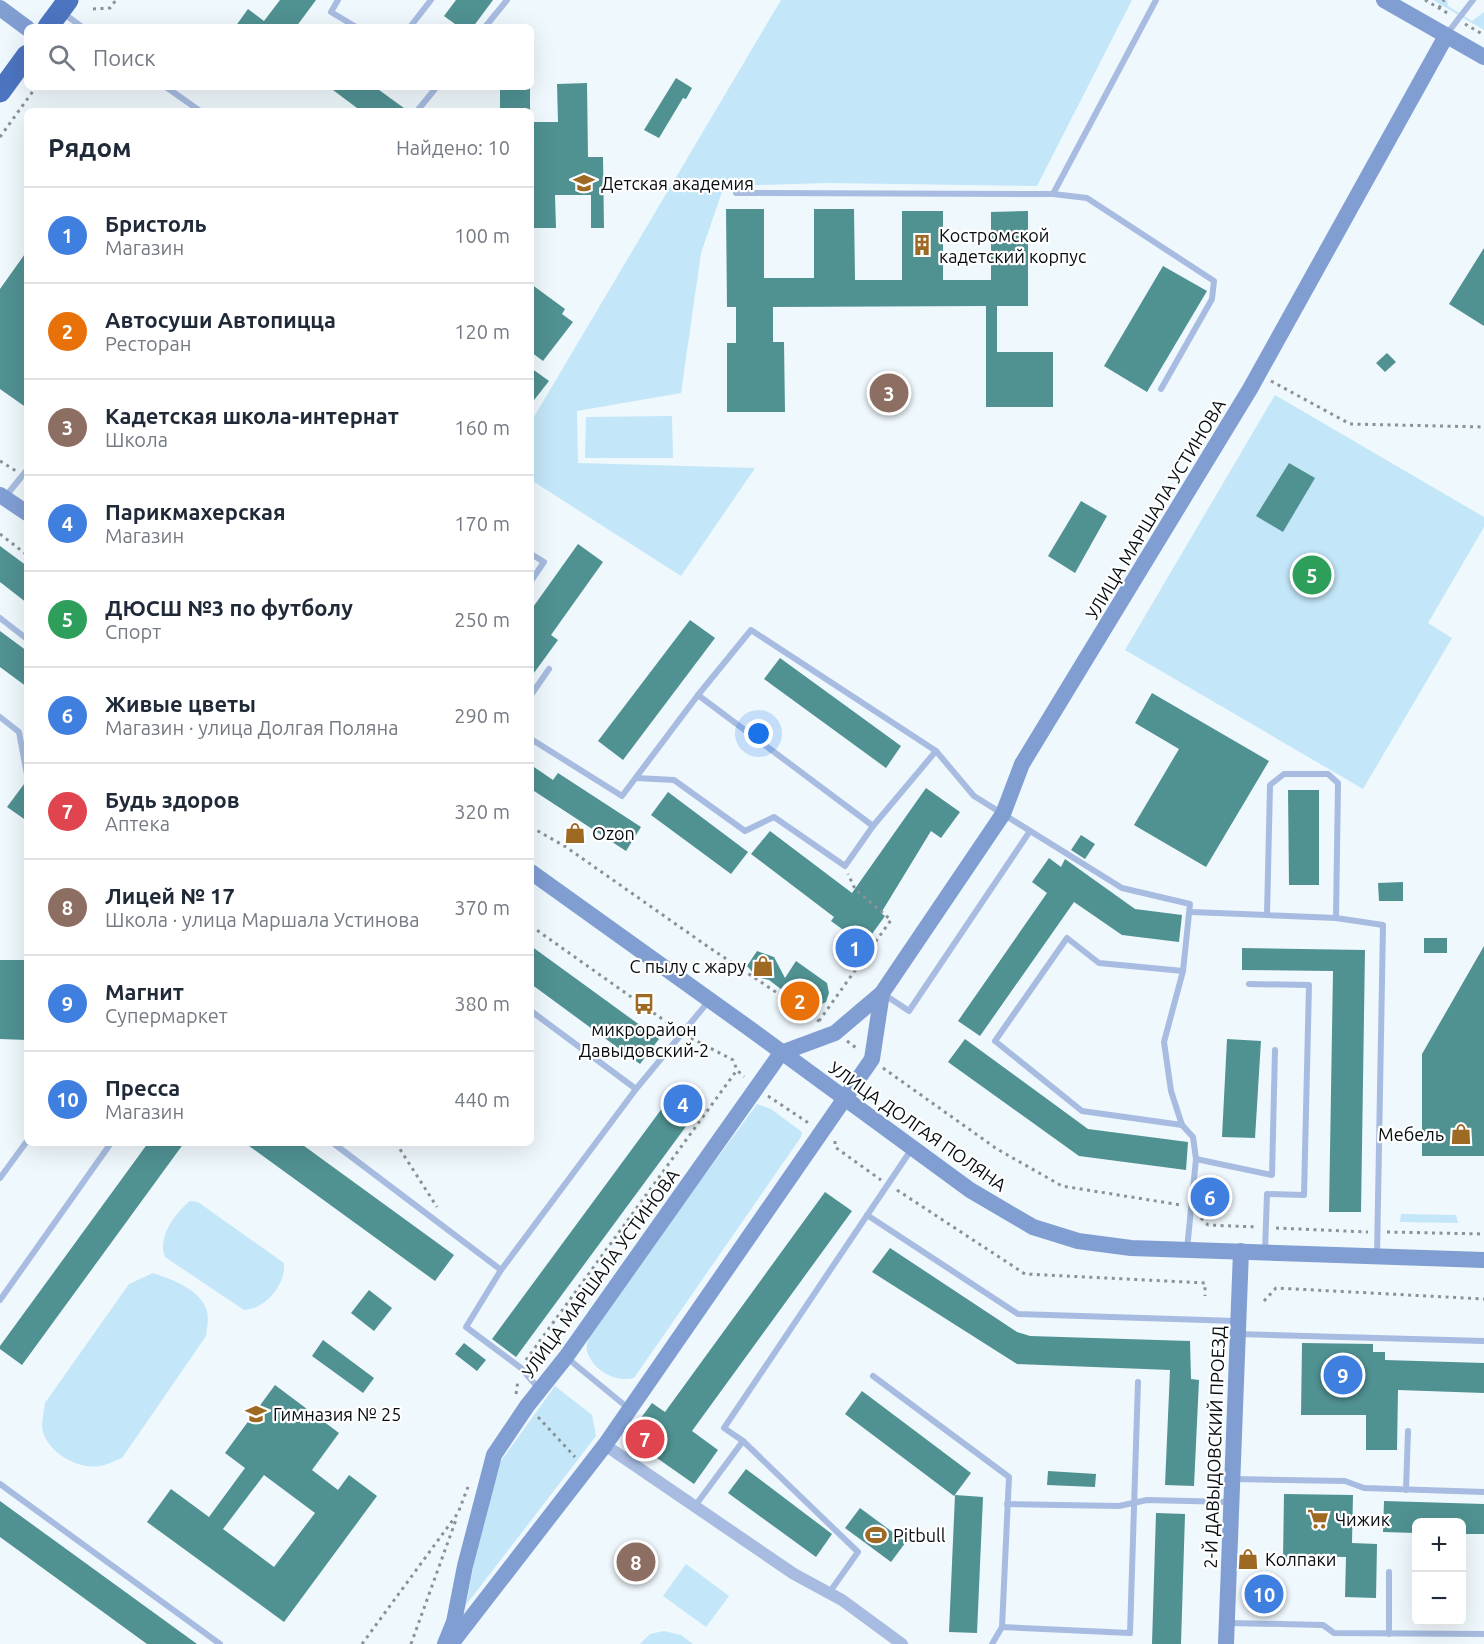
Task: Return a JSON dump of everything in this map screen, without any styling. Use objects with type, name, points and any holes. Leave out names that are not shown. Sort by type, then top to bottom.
[{"type":"highway","points":[[0,92],[24,59]]},
{"type":"street","points":[[1384,0],[1484,57]]},
{"type":"street","points":[[0,8],[24,26]]},
{"type":"street","name":"УЛИЦА МАРШАЛА УСТИНОВА","points":[[446,1644],[454,1622],[465,1566],[494,1455],[781,1053],[835,1033],[882,993],[1003,814],[1022,764],[1259,374],[1446,36]]},
{"type":"street","points":[[2,496],[24,511]]},
{"type":"street","name":"УЛИЦА ДОЛГАЯ ПОЛЯНА","points":[[534,874],[710,999],[970,1190],[1034,1227],[1078,1241],[1131,1248],[1484,1260]]},
{"type":"street","name":"УЛИЦА МАРШАЛА УСТИНОВА","points":[[451,1644],[605,1445],[872,1059],[882,993]]},
{"type":"street","name":"2-Й ДАВЫДОВСКИЙ ПРОЕЗД","points":[[1226,1644],[1241,1251]]},
{"type":"street","points":[[605,1445],[794,1574],[829,1593],[902,1644]]},
{"type":"lane","points":[[338,0],[331,12],[351,24]]},
{"type":"lane","points":[[413,24],[431,0]]},
{"type":"lane","points":[[487,24],[507,0]]},
{"type":"lane","points":[[1053,194],[1156,0]]},
{"type":"lane","points":[[1446,36],[1473,0]]},
{"type":"lane","points":[[58,12],[77,24]]},
{"type":"lane","points":[[170,90],[196,108]]},
{"type":"lane","points":[[419,108],[433,90]]},
{"type":"lane","points":[[736,193],[1053,194],[1087,198],[1214,281],[1212,299],[1161,388]]},
{"type":"lane","points":[[2,496],[24,473]]},
{"type":"lane","points":[[534,556],[544,562],[534,577]]},
{"type":"lane","points":[[0,618],[24,637]]},
{"type":"lane","points":[[534,741],[622,796],[698,695],[752,630],[936,752],[974,795],[1030,831],[1122,888],[1190,904],[1191,912],[1183,971],[1164,1042],[1171,1091],[1182,1125],[1193,1137],[1196,1159],[1187,1250]]},
{"type":"lane","points":[[534,691],[549,669]]},
{"type":"lane","points":[[698,695],[873,826]]},
{"type":"lane","points":[[0,717],[19,732],[24,759]]},
{"type":"lane","points":[[636,778],[674,780],[745,831],[774,817],[845,866],[873,826],[936,752]]},
{"type":"lane","points":[[1267,915],[1270,785],[1284,774],[1328,774],[1338,783],[1336,918]]},
{"type":"lane","points":[[882,993],[909,1011],[1030,831]]},
{"type":"lane","points":[[1191,912],[1336,918],[1383,925],[1377,1256]]},
{"type":"lane","points":[[1182,1125],[1082,1111],[995,1041],[1066,938],[1099,963],[1183,971]]},
{"type":"lane","points":[[1249,984],[1309,985],[1304,1195],[1267,1194],[1265,1252]]},
{"type":"lane","points":[[540,1389],[521,1368],[466,1327],[501,1270],[636,1089],[710,999]]},
{"type":"lane","points":[[534,1013],[636,1089]]},
{"type":"lane","points":[[1196,1159],[1272,1175],[1275,1050]]},
{"type":"lane","points":[[1,1175],[24,1145]]},
{"type":"lane","points":[[0,1300],[109,1146]]},
{"type":"lane","points":[[337,1146],[501,1270]]},
{"type":"lane","points":[[829,1593],[858,1552],[743,1441],[724,1428],[913,1147]]},
{"type":"lane","points":[[867,1215],[1018,1314],[1484,1341]]},
{"type":"lane","points":[[566,1357],[630,1410]]},
{"type":"lane","points":[[873,1376],[1009,1477],[1002,1627],[992,1644]]},
{"type":"lane","points":[[1002,1627],[1130,1633],[1138,1382]]},
{"type":"lane","points":[[1406,1490],[1408,1431]]},
{"type":"lane","points":[[695,1506],[743,1441]]},
{"type":"lane","points":[[1232,1479],[1345,1481],[1364,1488],[1484,1492]]},
{"type":"lane","points":[[0,1484],[220,1644]]},
{"type":"lane","points":[[1007,1504],[1119,1506],[1147,1500],[1232,1502]]},
{"type":"lane","points":[[1389,1572],[1389,1634]]},
{"type":"lane","points":[[1227,1623],[1323,1625],[1334,1633],[1484,1634]]},
{"type":"path","points":[[93,9],[110,8],[116,0]]},
{"type":"path","points":[[1439,8],[1444,0]]},
{"type":"path","points":[[0,137],[34,90]]},
{"type":"path","points":[[1259,374],[1350,423],[1484,427]]},
{"type":"path","points":[[0,534],[24,553]]},
{"type":"path","points":[[534,829],[566,847],[819,1021],[997,1149],[1054,1182],[1190,1207],[1208,1225],[1484,1234]]},
{"type":"path","points":[[819,1021],[891,920],[855,889],[845,866]]},
{"type":"path","points":[[534,928],[683,1034],[733,1060],[736,1070],[757,1089],[822,1131],[834,1140],[835,1147],[1025,1274],[1205,1283],[1205,1296]]},
{"type":"path","points":[[515,1400],[521,1368],[736,1070]]},
{"type":"path","points":[[398,1146],[437,1208]]},
{"type":"path","points":[[1264,1301],[1276,1288],[1484,1299]]},
{"type":"path","points":[[538,1417],[575,1457]]},
{"type":"path","points":[[411,1644],[472,1477]]},
{"type":"path","points":[[362,1644],[458,1513]]},
{"type":"shaded area","points":[[781,0],[1132,0],[1037,186],[828,183],[724,186],[701,253],[681,393],[577,411],[578,463],[755,468],[681,576],[534,482],[534,417]]},
{"type":"shaded area","points":[[1433,0],[1447,0],[1448,6],[1472,21],[1484,12],[1484,30]]},
{"type":"shaded area","points":[[1275,395],[1484,517],[1484,527],[1428,623],[1452,638],[1363,789],[1125,650]]},
{"type":"shaded area","points":[[672,416],[673,458],[585,458],[586,417]]},
{"type":"shaded area","points":[[757,1104],[771,1109],[802,1132],[801,1137],[634,1378],[620,1379],[606,1374],[594,1364],[587,1351],[588,1340],[596,1323]]},
{"type":"shaded area","points":[[190,1201],[198,1202],[284,1263],[282,1279],[278,1287],[259,1305],[244,1310],[165,1257],[163,1242],[168,1227]]},
{"type":"shaded area","points":[[1401,1214],[1456,1215],[1458,1223],[1400,1222]]},
{"type":"shaded area","points":[[153,1273],[185,1286],[198,1297],[208,1314],[206,1336],[122,1458],[100,1466],[72,1462],[56,1451],[44,1436],[42,1427],[45,1403],[129,1284]]},
{"type":"shaded area","points":[[555,1386],[592,1415],[596,1436],[466,1605],[486,1501],[496,1468]]},
{"type":"shaded area","points":[[686,1564],[729,1596],[706,1627],[663,1596]]},
{"type":"shaded area","points":[[664,1631],[681,1635],[693,1644],[640,1644],[650,1634]]},
{"type":"building","points":[[280,0],[316,0],[298,24],[237,24],[248,9],[264,21]]},
{"type":"building","points":[[456,0],[493,0],[475,24],[455,24],[444,16]]},
{"type":"building","points":[[676,78],[692,88],[686,99],[683,98],[659,138],[644,130]]},
{"type":"building","points":[[587,83],[588,157],[603,157],[604,228],[591,228],[591,195],[555,195],[556,228],[534,228],[534,122],[558,122],[557,84]]},
{"type":"building","points":[[333,90],[379,90],[404,108],[357,108]]},
{"type":"building","points":[[500,90],[530,90],[530,108],[500,108]]},
{"type":"building","name":"Костромской кадетский корпус","points":[[726,209],[764,209],[764,278],[814,278],[814,209],[854,209],[855,280],[902,280],[902,211],[943,211],[943,280],[991,280],[991,212],[1028,211],[1028,306],[997,306],[997,352],[1053,352],[1053,407],[986,407],[986,306],[773,307],[773,342],[784,342],[785,412],[727,412],[727,343],[736,343],[736,307],[727,307]]},
{"type":"building","points":[[1484,248],[1484,326],[1449,304]]},
{"type":"building","points":[[24,255],[24,406],[0,389],[0,289]]},
{"type":"building","points":[[1163,266],[1207,291],[1147,392],[1104,366]]},
{"type":"building","points":[[534,286],[565,309],[562,314],[573,322],[543,361],[534,354]]},
{"type":"building","points":[[1387,353],[1396,362],[1385,372],[1376,363]]},
{"type":"building","points":[[534,370],[549,381],[534,400]]},
{"type":"building","points":[[1289,463],[1315,478],[1283,532],[1256,516]]},
{"type":"building","points":[[1081,501],[1107,516],[1075,573],[1048,556]]},
{"type":"building","points":[[578,544],[603,562],[551,635],[558,640],[534,673],[534,606]]},
{"type":"building","points":[[0,546],[24,564],[24,601],[0,582]]},
{"type":"building","points":[[690,620],[715,638],[623,760],[598,741]]},
{"type":"building","points":[[0,631],[24,649],[24,685],[0,667]]},
{"type":"building","points":[[780,658],[901,746],[886,768],[764,679]]},
{"type":"building","points":[[1152,693],[1269,761],[1206,867],[1134,825],[1179,749],[1135,723]]},
{"type":"building","points":[[534,767],[553,780],[558,773],[641,827],[626,851],[534,791]]},
{"type":"building","points":[[24,784],[24,819],[7,807]]},
{"type":"building","points":[[926,788],[960,812],[941,838],[931,831],[881,913],[885,916],[864,945],[831,921],[834,917],[751,854],[770,831],[852,893]]},
{"type":"building","points":[[1288,790],[1319,790],[1319,885],[1289,885]]},
{"type":"building","points":[[668,792],[748,852],[731,874],[651,815]]},
{"type":"building","points":[[1081,835],[1095,844],[1085,859],[1071,850]]},
{"type":"building","points":[[1049,858],[1061,867],[1065,859],[1135,909],[1182,915],[1179,942],[1122,935],[1074,902],[980,1036],[958,1021],[1047,893],[1032,882]]},
{"type":"building","points":[[1403,882],[1403,901],[1379,901],[1378,883]]},
{"type":"building","points":[[1424,938],[1447,938],[1447,953],[1424,953]]},
{"type":"building","points":[[1484,946],[1484,1156],[1422,1156],[1422,1054]]},
{"type":"building","points":[[534,948],[659,1039],[640,1064],[534,986]]},
{"type":"building","points":[[1242,948],[1365,950],[1361,1212],[1329,1212],[1333,971],[1242,970]]},
{"type":"building","points":[[757,951],[774,957],[785,978],[796,961],[827,983],[829,993],[826,1002],[820,1005],[815,1015],[769,980],[757,977],[747,966]]},
{"type":"building","points":[[0,960],[24,960],[24,1040],[0,1039]]},
{"type":"building","points":[[965,1039],[1088,1129],[1188,1142],[1186,1170],[1079,1156],[948,1062]]},
{"type":"building","points":[[1227,1039],[1261,1041],[1255,1138],[1222,1137]]},
{"type":"building","points":[[677,1088],[701,1106],[516,1357],[492,1339]]},
{"type":"building","points":[[146,1146],[182,1146],[22,1365],[0,1349]]},
{"type":"building","points":[[249,1146],[304,1146],[454,1255],[435,1281]]},
{"type":"building","points":[[1198,1189],[1223,1189],[1223,1211],[1198,1211]]},
{"type":"building","points":[[825,1192],[852,1211],[692,1431],[718,1450],[694,1484],[627,1437],[652,1403],[665,1412]]},
{"type":"building","points":[[890,1248],[1017,1332],[1030,1336],[1190,1341],[1191,1379],[1199,1380],[1194,1486],[1165,1485],[1170,1370],[1017,1364],[872,1272]]},
{"type":"building","points":[[369,1290],[392,1308],[374,1331],[351,1313]]},
{"type":"building","points":[[323,1340],[374,1378],[363,1393],[312,1356]]},
{"type":"building","points":[[464,1343],[486,1360],[477,1371],[455,1354]]},
{"type":"building","points":[[1302,1343],[1373,1344],[1373,1352],[1385,1352],[1385,1360],[1484,1363],[1484,1393],[1398,1390],[1397,1450],[1366,1450],[1366,1415],[1301,1415]]},
{"type":"building","points":[[275,1385],[339,1433],[312,1470],[338,1490],[349,1475],[377,1496],[284,1622],[147,1522],[171,1489],[209,1517],[245,1468],[225,1453]],"holes":[[[264,1475],[315,1513],[274,1567],[223,1529]]]},
{"type":"building","points":[[862,1391],[971,1473],[954,1496],[845,1414]]},
{"type":"building","points":[[746,1469],[832,1534],[816,1557],[728,1493]]},
{"type":"building","points":[[1048,1471],[1096,1474],[1095,1487],[1047,1485]]},
{"type":"building","name":"Чижик","points":[[1284,1494],[1353,1495],[1352,1543],[1377,1544],[1376,1598],[1345,1597],[1346,1557],[1298,1556],[1298,1560],[1283,1560]]},
{"type":"building","points":[[955,1495],[983,1497],[977,1633],[949,1632]]},
{"type":"building","points":[[0,1501],[197,1644],[147,1644],[0,1537]]},
{"type":"building","points":[[1384,1501],[1484,1504],[1484,1534],[1466,1534],[1466,1518],[1412,1518],[1412,1533],[1383,1532]]},
{"type":"building","name":"Pitbull","points":[[860,1508],[906,1542],[891,1562],[845,1528]]},
{"type":"building","points":[[1156,1513],[1185,1514],[1181,1644],[1152,1644]]},
{"type":"place","name":"Детская академия","points":[[584,183]]},
{"type":"place","name":"Костромской кадетский корпус","points":[[922,245]]},
{"type":"place","name":"Кадетская школа-интернат","points":[[889,393]]},
{"type":"place","name":"ДЮСШ №3 по футболу","points":[[1312,575]]},
{"type":"place","name":"Ozon","points":[[575,833]]},
{"type":"place","name":"Бристоль","points":[[855,948]]},
{"type":"place","name":"C пылу с жару","points":[[763,966]]},
{"type":"place","name":"Автосуши Автопицца","points":[[800,1001]]},
{"type":"place","name":"микрорайон Давыдовский-2","points":[[644,1004]]},
{"type":"place","name":"Парикмахерская","points":[[683,1104]]},
{"type":"place","name":"Мебель","points":[[1461,1134]]},
{"type":"place","name":"Живые цветы","points":[[1210,1197]]},
{"type":"place","name":"Магнит","points":[[1343,1375]]},
{"type":"place","name":"Гимназия № 25","points":[[256,1414]]},
{"type":"place","name":"Будь здоров","points":[[645,1439]]},
{"type":"place","name":"Чижик","points":[[1318,1519]]},
{"type":"place","name":"Pitbull","points":[[876,1535]]},
{"type":"place","name":"Колпаки","points":[[1248,1559]]},
{"type":"place","name":"Лицей № 17","points":[[636,1562]]},
{"type":"place","name":"Пресса","points":[[1264,1594]]}]
